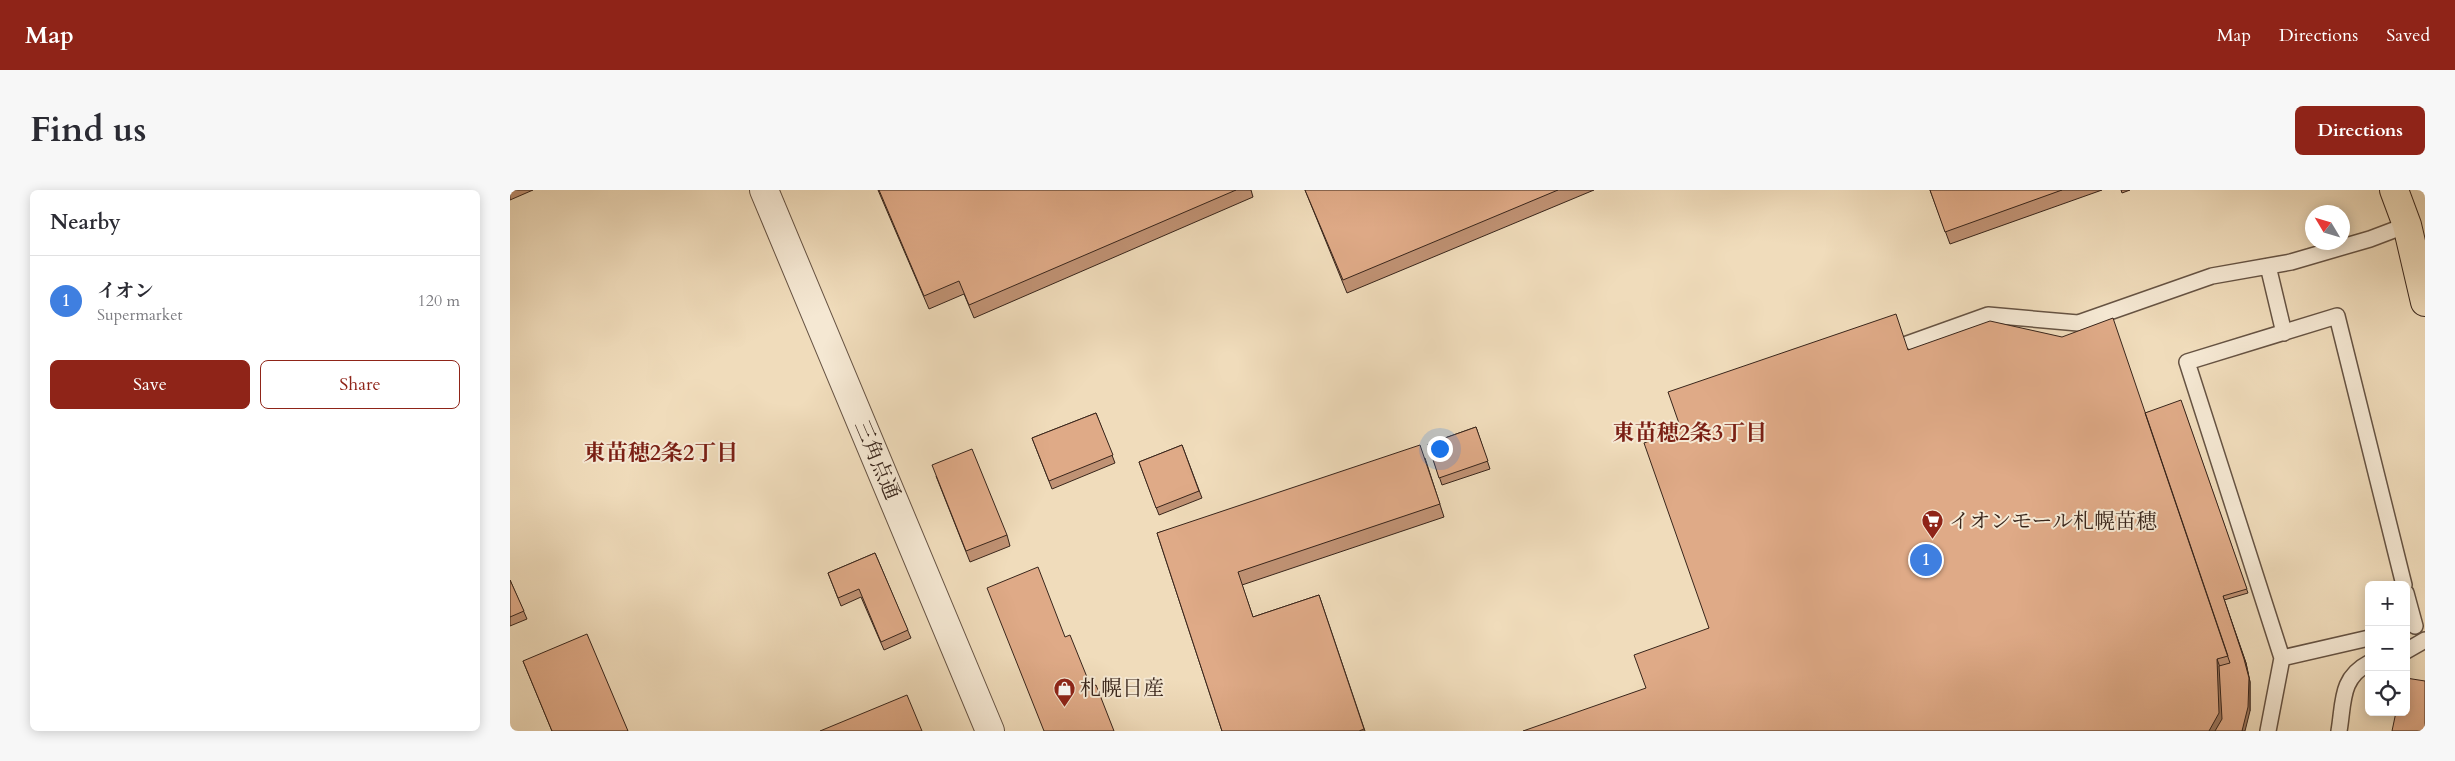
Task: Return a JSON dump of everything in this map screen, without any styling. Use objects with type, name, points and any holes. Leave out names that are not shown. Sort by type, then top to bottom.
[{"type":"highway","points":[[2394,190],[2407,225],[2425,302]]},
{"type":"street","name":"三角点通","points":[[764,190],[990,731]]},
{"type":"lane","points":[[1906,344],[1988,315],[2078,323],[2212,276],[2291,262],[2370,239],[2407,225]]},
{"type":"lane","points":[[2268,266],[2284,333]]},
{"type":"lane","points":[[2268,731],[2282,658],[2187,362],[2337,316],[2403,581]]},
{"type":"lane","points":[[2410,607],[2415,626]]},
{"type":"lane","points":[[2282,658],[2365,639]]},
{"type":"lane","points":[[2410,649],[2425,640]]},
{"type":"lane","points":[[2339,731],[2348,681],[2356,670],[2365,665]]},
{"type":"building","points":[[879,190],[1236,190],[969,305],[959,281],[924,296]]},
{"type":"building","points":[[1305,190],[1558,190],[1343,280]]},
{"type":"building","points":[[1930,190],[2062,190],[1945,232]]},
{"type":"building","name":"イオンモール札幌苗穂","points":[[1896,314],[1908,350],[1990,321],[2062,337],[2113,318],[2228,656],[2217,659],[2219,713],[2209,731],[1523,731],[1646,688],[1634,655],[1709,628],[1644,443],[1681,429],[1668,392]]},
{"type":"building","points":[[2181,400],[2247,589],[2223,596],[2249,678],[2248,707],[2242,731],[2215,731],[2222,719],[2219,666],[2230,663],[2145,413]]},
{"type":"building","points":[[1096,413],[1113,455],[1049,481],[1032,438]]},
{"type":"building","points":[[1476,427],[1488,461],[1439,478],[1428,444]]},
{"type":"building","points":[[1182,445],[1199,491],[1156,508],[1139,462]]},
{"type":"building","points":[[1420,445],[1440,504],[1238,572],[1253,617],[1319,595],[1364,729],[1359,731],[1222,731],[1157,533]]},
{"type":"building","points":[[972,449],[1007,535],[966,551],[932,465]]},
{"type":"building","points":[[875,553],[908,630],[881,642],[859,589],[838,598],[828,573]]},
{"type":"building","points":[[1038,567],[1065,637],[1070,635],[1091,687],[1096,685],[1114,731],[1044,731],[987,588]]},
{"type":"building","points":[[510,580],[524,611],[510,617]]},
{"type":"building","points":[[587,634],[628,731],[552,731],[523,661]]},
{"type":"building","points":[[2410,679],[2425,681],[2425,731],[2392,731],[2395,716],[2410,716]]},
{"type":"building","points":[[907,695],[922,731],[820,731]]},
{"type":"place","name":"イオンモール札幌苗穂","points":[[1933,540]]},
{"type":"place","name":"イオン","points":[[1926,560]]},
{"type":"place","name":"札幌日産","points":[[1064,707]]},
{"type":"district","name":"東苗穂2条3丁目","points":[[1690,433]]},
{"type":"district","name":"東苗穂2条2丁目","points":[[661,453]]}]
